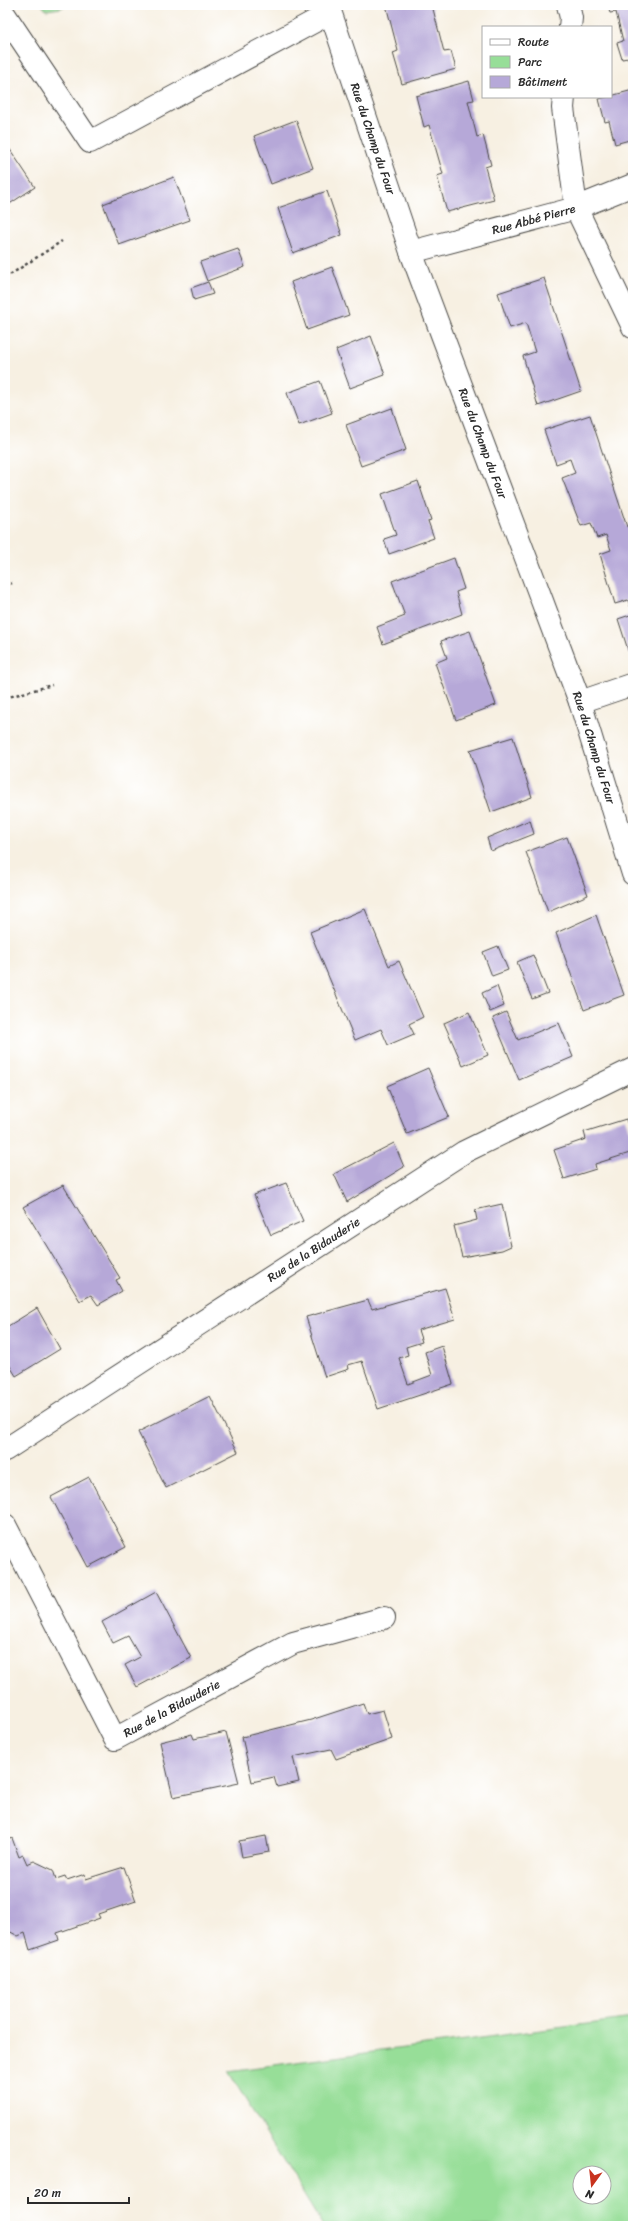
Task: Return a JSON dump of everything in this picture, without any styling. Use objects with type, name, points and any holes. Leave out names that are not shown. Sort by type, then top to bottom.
[{"type":"street","points":[[568,5],[571,18],[570,26]]},
{"type":"street","name":"Rue du Champ du Four","points":[[5,16],[90,142],[329,9],[411,252],[580,702],[633,874]]},
{"type":"street","points":[[564,98],[563,108],[576,208],[633,185]]},
{"type":"street","name":"Rue Abbé Pierre","points":[[411,252],[576,208],[633,326]]},
{"type":"street","points":[[580,702],[633,684]]},
{"type":"street","name":"Rue de la Bidauderie","points":[[5,1450],[464,1152],[633,1069]]},
{"type":"street","name":"Rue de la Bidauderie","points":[[5,1525],[115,1739],[293,1643],[384,1618]]},
{"type":"path","points":[[5,278],[62,241]]},
{"type":"path","points":[[5,586],[12,582]]},
{"type":"path","points":[[5,698],[52,685]]},
{"type":"green space","points":[[42,5],[66,5],[61,8],[46,10]]},
{"type":"green space","points":[[633,2018],[633,2226],[323,2226],[228,2071]]},
{"type":"building","points":[[386,5],[432,5],[444,52],[451,51],[456,69],[402,84],[393,53],[398,51]]},
{"type":"building","points":[[607,5],[633,5],[633,71],[628,58],[622,59],[617,43],[623,41],[616,12],[610,13]]},
{"type":"building","points":[[469,81],[474,100],[468,101],[477,137],[483,135],[491,165],[485,167],[494,200],[447,212],[437,176],[443,174],[429,125],[424,127],[416,96]]},
{"type":"building","points":[[633,90],[633,139],[615,144],[609,121],[605,122],[599,99],[612,98],[612,96]]},
{"type":"building","points":[[296,120],[313,168],[271,184],[254,136]]},
{"type":"building","points":[[9,148],[35,187],[5,207],[5,152]]},
{"type":"building","points":[[174,177],[190,220],[119,245],[103,204]]},
{"type":"building","points":[[327,191],[342,235],[293,253],[278,208]]},
{"type":"building","points":[[238,249],[245,267],[207,281],[200,262]]},
{"type":"building","points":[[332,267],[349,315],[307,330],[291,282]]},
{"type":"building","points":[[544,278],[581,391],[538,406],[523,356],[535,352],[526,323],[510,328],[498,293]]},
{"type":"building","points":[[208,282],[213,294],[194,300],[191,288]]},
{"type":"building","points":[[371,336],[385,375],[350,388],[336,350]]},
{"type":"building","points":[[320,381],[332,413],[299,425],[287,393]]},
{"type":"building","points":[[392,408],[406,450],[361,466],[346,425]]},
{"type":"building","points":[[590,415],[627,527],[633,526],[633,614],[628,600],[615,604],[600,554],[611,550],[606,535],[597,538],[591,523],[581,526],[562,478],[575,473],[570,459],[556,464],[544,430]]},
{"type":"building","points":[[418,481],[431,520],[428,521],[434,538],[389,554],[384,539],[396,535],[382,494]]},
{"type":"building","points":[[454,558],[464,589],[456,592],[462,614],[383,644],[377,627],[405,616],[392,581]]},
{"type":"building","points":[[633,614],[633,652],[629,653],[618,619]]},
{"type":"building","points":[[470,631],[496,705],[456,720],[435,663],[447,658],[441,641]]},
{"type":"building","points":[[513,737],[532,797],[491,812],[470,750]]},
{"type":"building","points":[[530,820],[534,834],[491,851],[487,838]]},
{"type":"building","points":[[567,837],[588,895],[548,912],[526,852]]},
{"type":"building","points":[[365,909],[389,966],[399,961],[423,1017],[409,1024],[414,1034],[388,1045],[381,1029],[355,1040],[310,932]]},
{"type":"building","points":[[596,915],[624,995],[584,1010],[556,933]]},
{"type":"building","points":[[498,946],[508,970],[492,976],[483,952]]},
{"type":"building","points":[[533,955],[548,993],[532,999],[517,962]]},
{"type":"building","points":[[497,986],[504,1006],[490,1012],[482,993]]},
{"type":"building","points":[[469,1012],[488,1055],[463,1066],[444,1023]]},
{"type":"building","points":[[506,1012],[518,1040],[559,1023],[573,1057],[519,1080],[493,1018]]},
{"type":"building","points":[[428,1068],[449,1117],[407,1134],[387,1086]]},
{"type":"building","points":[[626,1119],[633,1139],[633,1152],[595,1164],[596,1169],[564,1179],[554,1150],[586,1139],[584,1132]]},
{"type":"building","points":[[394,1143],[404,1167],[347,1202],[334,1174]]},
{"type":"building","points":[[286,1183],[303,1221],[271,1235],[254,1195]]},
{"type":"building","points":[[63,1185],[120,1278],[116,1280],[122,1291],[98,1305],[91,1295],[80,1301],[23,1207]]},
{"type":"building","points":[[502,1204],[511,1246],[502,1250],[462,1257],[454,1226],[477,1220],[475,1210]]},
{"type":"building","points":[[445,1288],[455,1319],[418,1330],[422,1342],[406,1347],[408,1355],[399,1358],[408,1384],[432,1375],[425,1352],[442,1346],[453,1384],[378,1409],[362,1361],[348,1365],[349,1369],[325,1377],[306,1317],[368,1300],[372,1309]]},
{"type":"building","points":[[37,1308],[60,1349],[16,1376],[5,1358],[5,1328]]},
{"type":"building","points":[[210,1396],[238,1452],[166,1488],[138,1432]]},
{"type":"building","points":[[89,1477],[126,1547],[88,1567],[51,1497]]},
{"type":"building","points":[[156,1592],[191,1658],[137,1687],[125,1665],[140,1657],[128,1636],[113,1643],[102,1622]]},
{"type":"building","points":[[363,1703],[367,1714],[383,1710],[392,1739],[336,1759],[331,1749],[293,1757],[299,1782],[277,1787],[274,1777],[252,1782],[242,1737],[311,1720]]},
{"type":"building","points":[[226,1732],[239,1783],[173,1797],[160,1742],[192,1734],[194,1739]]},
{"type":"building","points":[[266,1836],[269,1852],[242,1857],[239,1841]]},
{"type":"building","points":[[12,1838],[19,1857],[23,1855],[27,1864],[34,1861],[53,1870],[56,1879],[65,1876],[67,1880],[85,1874],[86,1879],[124,1867],[136,1901],[98,1914],[100,1918],[57,1933],[59,1940],[30,1950],[25,1933],[18,1936],[5,1929],[5,1841]]}]
